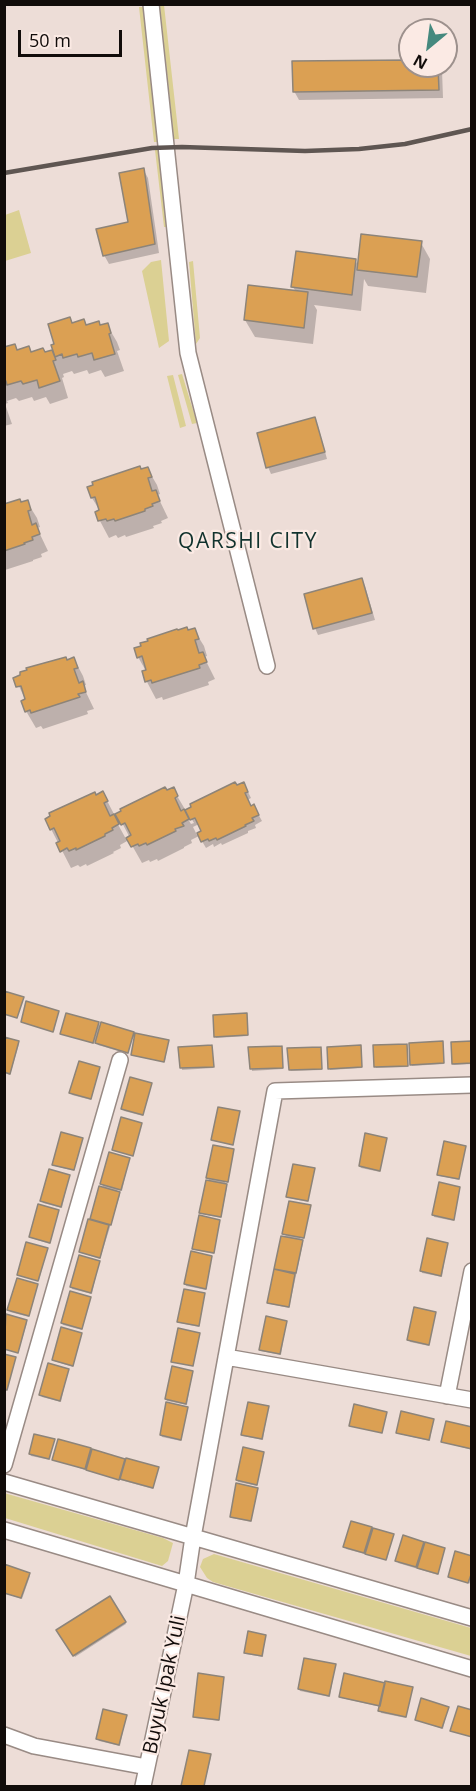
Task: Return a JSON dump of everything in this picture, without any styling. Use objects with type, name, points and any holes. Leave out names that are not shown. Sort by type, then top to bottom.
[{"type":"street","points":[[151,4],[188,353],[267,666]]},
{"type":"street","points":[[4,1466],[120,1060]]},
{"type":"street","name":"Buyuk Ipak Yuli","points":[[143,1786],[186,1584],[275,1091],[471,1085]]},
{"type":"street","points":[[447,1396],[471,1271]]},
{"type":"street","points":[[226,1357],[471,1400]]},
{"type":"street","points":[[4,1482],[471,1618]]},
{"type":"street","points":[[4,1530],[471,1669]]},
{"type":"street","points":[[4,1735],[34,1746],[147,1767]]},
{"type":"shaded area","points":[[160,5],[164,5],[179,139],[174,139]]},
{"type":"shaded area","points":[[139,7],[143,7],[157,142],[154,142]]},
{"type":"shaded area","points":[[158,149],[167,227],[164,227],[155,150]]},
{"type":"shaded area","points":[[19,210],[31,253],[5,261],[5,215]]},
{"type":"shaded area","points":[[161,260],[169,341],[159,348],[142,271],[151,262]]},
{"type":"shaded area","points":[[193,261],[200,338],[196,344],[189,262]]},
{"type":"shaded area","points":[[182,374],[197,423],[192,424],[178,375]]},
{"type":"shaded area","points":[[173,375],[186,426],[180,428],[167,376]]},
{"type":"shaded area","points":[[4,1493],[163,1538],[173,1543],[168,1561],[162,1566],[5,1518]]},
{"type":"shaded area","points":[[214,1554],[471,1628],[471,1656],[213,1582],[207,1578],[200,1567],[203,1559]]},
{"type":"building","points":[[398,60],[398,78],[438,78],[439,90],[293,92],[292,61]]},
{"type":"building","points":[[144,168],[155,244],[103,256],[96,229],[128,222],[119,173]]},
{"type":"building","points":[[361,234],[422,241],[417,277],[357,270]]},
{"type":"building","points":[[296,251],[356,259],[352,295],[291,287]]},
{"type":"building","points":[[248,285],[308,292],[304,328],[244,320]]},
{"type":"building","points":[[70,317],[72,323],[84,319],[86,325],[99,321],[100,325],[108,323],[115,354],[94,360],[92,353],[78,357],[77,354],[63,358],[62,354],[55,357],[48,324]]},
{"type":"building","points":[[15,344],[17,350],[29,346],[31,352],[43,348],[45,352],[52,350],[60,381],[39,388],[37,380],[7,385],[6,381],[4,382],[4,347]]},
{"type":"building","points":[[315,417],[325,452],[266,468],[257,433]]},
{"type":"building","points":[[140,466],[141,469],[148,467],[152,477],[148,478],[152,491],[156,490],[160,501],[152,504],[153,506],[145,511],[115,521],[106,519],[98,521],[95,512],[99,510],[95,497],[91,498],[87,487],[93,485],[92,482]]},
{"type":"building","points":[[20,499],[21,502],[28,500],[32,525],[36,523],[40,534],[32,537],[33,540],[25,544],[4,551],[4,504]]},
{"type":"building","points":[[362,578],[372,613],[313,629],[304,594]]},
{"type":"building","points":[[187,627],[188,630],[195,628],[199,639],[195,640],[199,653],[203,652],[207,662],[199,665],[200,668],[152,683],[151,680],[145,682],[142,671],[146,670],[142,656],[137,658],[134,648],[141,646],[140,643],[148,641],[147,639]]},
{"type":"building","points":[[66,657],[67,660],[74,657],[78,668],[74,669],[79,683],[83,681],[86,692],[78,694],[80,697],[31,713],[30,710],[25,712],[21,701],[25,699],[21,686],[16,687],[13,678],[27,670],[26,668]]},
{"type":"building","points":[[235,782],[237,785],[244,782],[248,792],[245,793],[251,806],[254,804],[259,815],[252,818],[254,821],[246,826],[217,840],[216,838],[209,841],[208,839],[201,842],[197,833],[201,831],[195,818],[190,820],[185,810],[191,807],[190,804]]},
{"type":"building","points":[[165,787],[167,790],[174,787],[178,796],[175,798],[181,811],[184,809],[189,819],[182,823],[184,826],[175,829],[176,831],[147,845],[146,843],[139,846],[138,844],[131,847],[126,838],[131,835],[125,823],[121,825],[115,814],[121,811],[120,809]]},
{"type":"building","points":[[103,791],[108,801],[104,803],[110,816],[114,814],[119,824],[105,836],[76,850],[76,848],[69,851],[67,848],[60,852],[56,843],[60,841],[54,828],[50,830],[45,819],[50,816],[49,813],[95,792],[96,795]]},
{"type":"building","points":[[4,991],[24,997],[17,1018],[4,1014]]},
{"type":"building","points":[[26,1001],[59,1011],[53,1032],[21,1022]]},
{"type":"building","points":[[66,1013],[99,1022],[93,1043],[60,1034]]},
{"type":"building","points":[[247,1013],[248,1035],[214,1037],[213,1015]]},
{"type":"building","points":[[101,1022],[134,1032],[128,1053],[95,1043]]},
{"type":"building","points":[[135,1033],[169,1040],[164,1062],[131,1055]]},
{"type":"building","points":[[4,1037],[19,1041],[10,1074],[4,1072]]},
{"type":"building","points":[[443,1041],[444,1063],[410,1065],[409,1043]]},
{"type":"building","points":[[472,1041],[472,1063],[452,1064],[451,1042]]},
{"type":"building","points":[[407,1044],[408,1066],[374,1067],[373,1045]]},
{"type":"building","points":[[212,1045],[214,1067],[180,1068],[178,1047]]},
{"type":"building","points":[[361,1045],[362,1067],[328,1069],[327,1047]]},
{"type":"building","points":[[282,1046],[283,1068],[250,1069],[248,1047]]},
{"type":"building","points":[[321,1047],[322,1069],[289,1070],[287,1048]]},
{"type":"building","points":[[79,1061],[100,1067],[91,1099],[69,1093]]},
{"type":"building","points":[[130,1077],[152,1083],[143,1115],[121,1109]]},
{"type":"building","points":[[218,1107],[240,1111],[233,1145],[211,1140]]},
{"type":"building","points":[[121,1117],[142,1123],[133,1156],[112,1150]]},
{"type":"building","points":[[61,1132],[83,1138],[74,1170],[52,1165]]},
{"type":"building","points":[[365,1133],[387,1138],[380,1171],[359,1166]]},
{"type":"building","points":[[444,1141],[466,1146],[459,1179],[437,1175]]},
{"type":"building","points":[[213,1145],[234,1149],[228,1182],[206,1178]]},
{"type":"building","points":[[109,1152],[130,1158],[121,1190],[100,1184]]},
{"type":"building","points":[[293,1164],[315,1168],[308,1201],[286,1197]]},
{"type":"building","points":[[49,1169],[70,1175],[61,1207],[40,1201]]},
{"type":"building","points":[[206,1180],[227,1184],[221,1217],[199,1213]]},
{"type":"building","points":[[439,1182],[460,1187],[454,1220],[432,1215]]},
{"type":"building","points":[[99,1186],[120,1192],[111,1225],[90,1219]]},
{"type":"building","points":[[289,1201],[311,1205],[304,1238],[282,1234]]},
{"type":"building","points":[[38,1204],[59,1210],[50,1243],[29,1237]]},
{"type":"building","points":[[199,1215],[220,1220],[214,1253],[192,1249]]},
{"type":"building","points":[[88,1219],[109,1225],[100,1258],[79,1252]]},
{"type":"building","points":[[281,1236],[303,1240],[296,1273],[274,1269]]},
{"type":"building","points":[[427,1238],[448,1243],[441,1276],[420,1271]]},
{"type":"building","points":[[26,1242],[48,1248],[38,1281],[17,1275]]},
{"type":"building","points":[[191,1251],[212,1256],[206,1289],[184,1284]]},
{"type":"building","points":[[79,1255],[100,1261],[91,1293],[70,1287]]},
{"type":"building","points":[[274,1269],[295,1274],[289,1307],[267,1303]]},
{"type":"building","points":[[17,1278],[38,1284],[29,1316],[7,1310]]},
{"type":"building","points":[[184,1289],[205,1293],[199,1326],[177,1322]]},
{"type":"building","points":[[70,1291],[91,1297],[82,1329],[61,1323]]},
{"type":"building","points":[[414,1307],[436,1312],[429,1345],[407,1340]]},
{"type":"building","points":[[6,1314],[27,1320],[18,1353],[4,1349]]},
{"type":"building","points":[[266,1316],[287,1321],[280,1354],[259,1350]]},
{"type":"building","points":[[61,1327],[82,1333],[73,1366],[52,1360]]},
{"type":"building","points":[[178,1328],[200,1333],[193,1366],[171,1362]]},
{"type":"building","points":[[4,1354],[16,1357],[7,1390],[4,1390]]},
{"type":"building","points":[[48,1363],[69,1369],[60,1401],[39,1395]]},
{"type":"building","points":[[172,1366],[193,1371],[186,1404],[165,1399]]},
{"type":"building","points":[[166,1402],[188,1407],[181,1440],[160,1435]]},
{"type":"building","points":[[248,1402],[269,1406],[262,1439],[241,1435]]},
{"type":"building","points":[[354,1404],[387,1412],[382,1433],[349,1426]]},
{"type":"building","points":[[401,1411],[434,1419],[429,1440],[396,1433]]},
{"type":"building","points":[[446,1421],[472,1427],[472,1449],[441,1442]]},
{"type":"building","points":[[34,1434],[55,1439],[49,1459],[29,1454]]},
{"type":"building","points":[[58,1439],[91,1448],[85,1469],[52,1460]]},
{"type":"building","points":[[243,1447],[264,1452],[257,1485],[236,1480]]},
{"type":"building","points":[[92,1449],[125,1459],[119,1480],[86,1470]]},
{"type":"building","points":[[126,1458],[159,1467],[153,1488],[120,1479]]},
{"type":"building","points":[[236,1483],[258,1488],[251,1521],[230,1517]]},
{"type":"building","points":[[351,1521],[372,1527],[364,1553],[343,1547]]},
{"type":"building","points":[[373,1528],[394,1534],[386,1560],[365,1554]]},
{"type":"building","points":[[403,1535],[424,1542],[416,1567],[395,1561]]},
{"type":"building","points":[[425,1542],[445,1548],[438,1574],[417,1568]]},
{"type":"building","points":[[455,1551],[472,1556],[472,1572],[468,1583],[448,1577]]},
{"type":"building","points":[[4,1564],[30,1573],[21,1598],[4,1593]]},
{"type":"building","points":[[110,1596],[126,1622],[73,1656],[56,1630]]},
{"type":"building","points":[[248,1631],[266,1635],[262,1656],[244,1653]]},
{"type":"building","points":[[304,1658],[336,1664],[329,1696],[298,1689]]},
{"type":"building","points":[[198,1673],[224,1677],[219,1720],[193,1717]]},
{"type":"building","points":[[344,1673],[385,1683],[380,1706],[339,1697]]},
{"type":"building","points":[[385,1681],[413,1687],[406,1717],[378,1711]]},
{"type":"building","points":[[421,1698],[449,1707],[442,1728],[415,1720]]},
{"type":"building","points":[[458,1706],[472,1710],[472,1737],[450,1731]]},
{"type":"building","points":[[103,1709],[127,1715],[119,1745],[96,1739]]},
{"type":"building","points":[[189,1750],[211,1754],[204,1786],[181,1786]]},
{"type":"railway","points":[[4,173],[152,148],[305,151],[359,149],[405,144],[472,129]]},
{"type":"district","name":"QARSHI CITY","points":[[248,542]]}]
